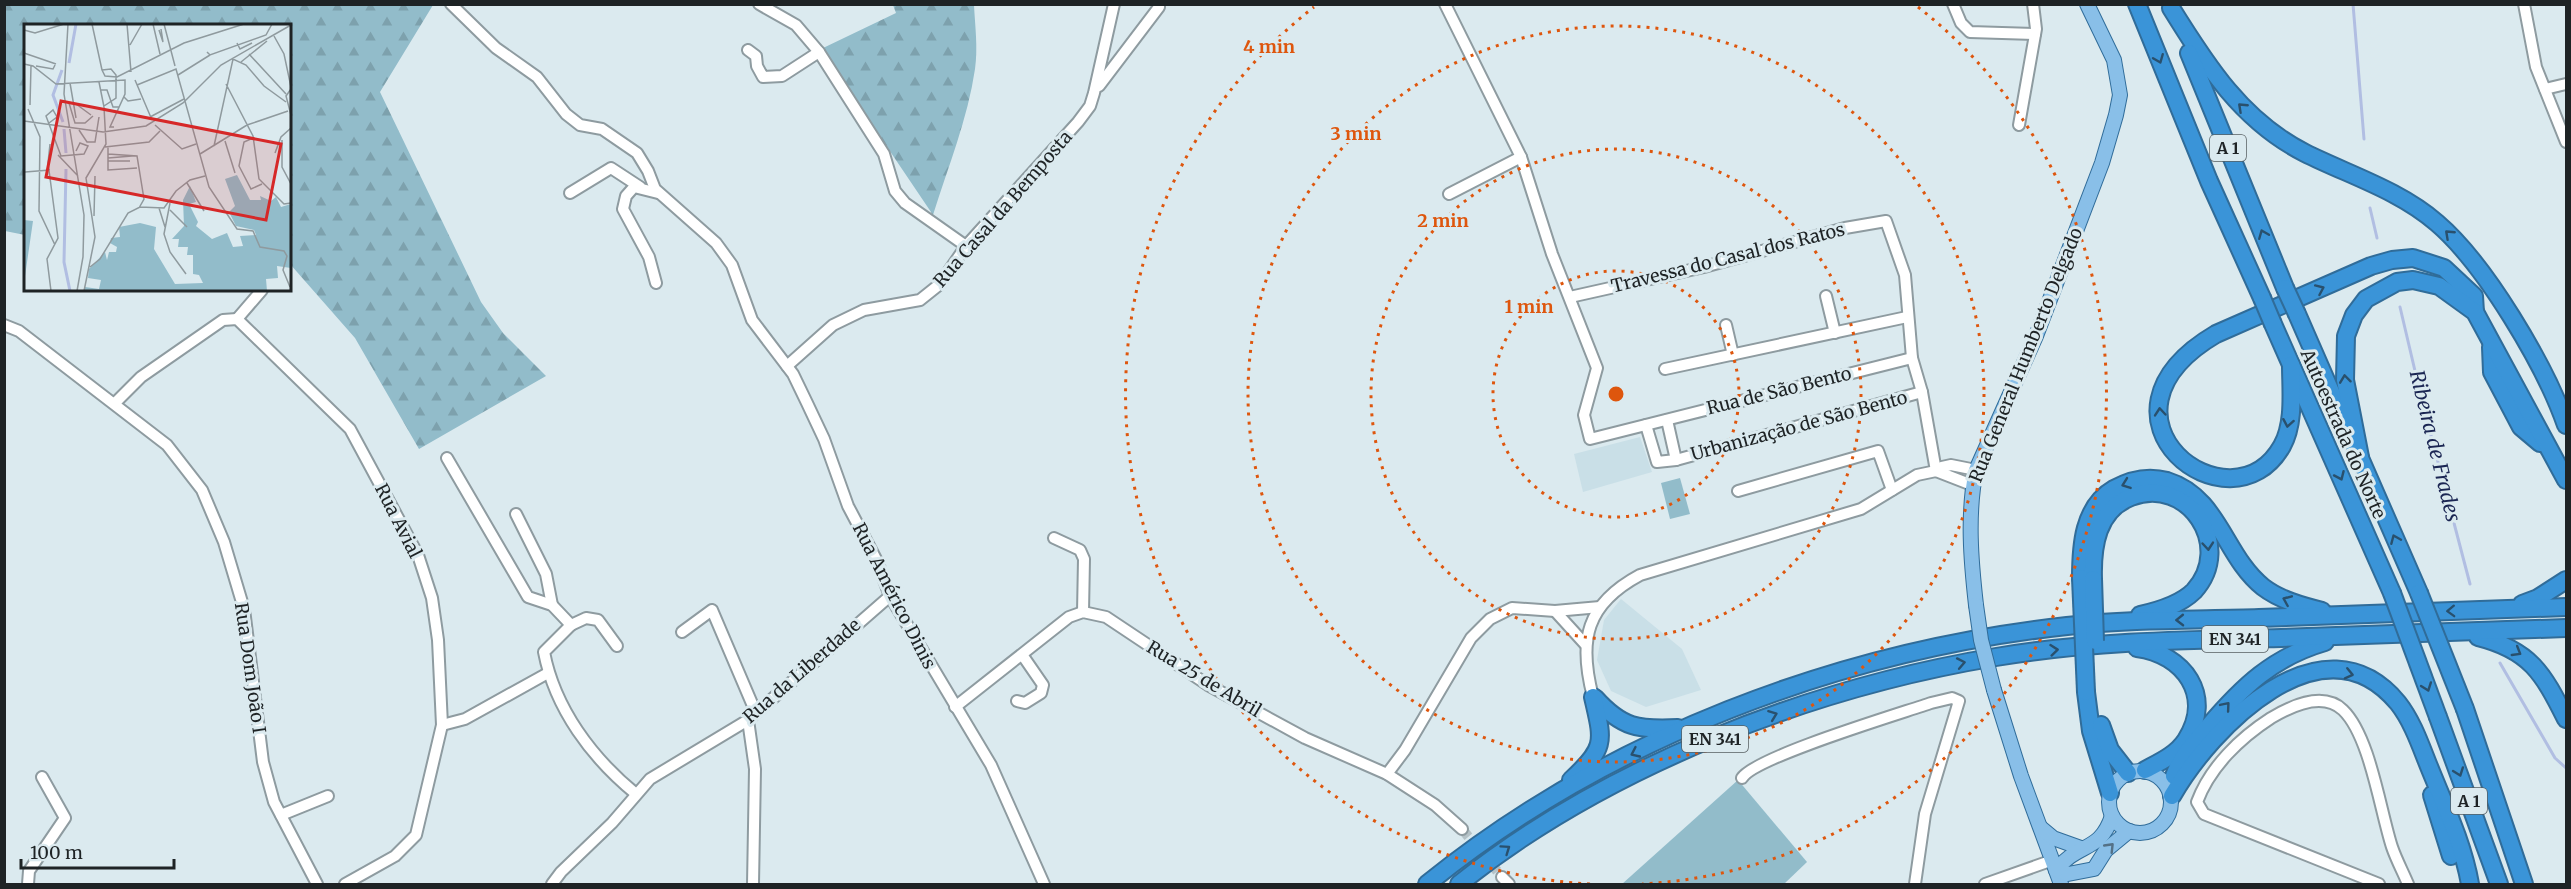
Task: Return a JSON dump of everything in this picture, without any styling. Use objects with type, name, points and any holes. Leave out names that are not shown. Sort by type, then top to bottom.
[{"type":"highway","name":"Autoestrada do Norte","points":[[2137,4],[2209,181],[2392,593],[2499,885]]},
{"type":"highway","name":"Autoestrada do Norte","points":[[2170,6],[2285,288],[2419,593],[2465,709],[2524,885]]},
{"type":"highway","points":[[2170,6],[2207,68],[2232,98],[2253,118],[2274,135],[2304,153],[2382,189],[2436,222],[2466,253],[2519,331],[2566,424]]},
{"type":"highway","points":[[2291,365],[2289,427],[2282,446],[2266,464],[2251,473],[2230,478],[2212,477],[2194,470],[2180,460],[2168,445],[2161,426],[2158,404],[2169,375],[2192,348],[2216,334],[2350,275],[2392,260],[2413,258],[2430,262],[2444,268],[2474,296],[2475,312],[2491,344],[2566,480]]},
{"type":"highway","points":[[2360,457],[2343,358],[2346,336],[2354,315],[2366,299],[2390,285],[2413,280],[2439,286],[2475,312]]},
{"type":"highway","points":[[2519,331],[2541,347],[2566,397]]},
{"type":"highway","points":[[2519,331],[2521,358],[2550,412],[2566,430]]},
{"type":"highway","points":[[2110,793],[2091,731],[2087,578],[2083,538],[2088,519],[2098,503],[2111,490],[2125,483],[2142,479],[2160,480],[2181,486],[2198,497],[2216,519],[2238,559],[2264,588],[2303,606],[2343,615]]},
{"type":"highway","points":[[2087,578],[2101,524],[2110,510],[2122,501],[2140,494],[2158,492],[2176,497],[2194,510],[2204,526],[2209,542],[2209,561],[2203,578],[2193,592],[2178,603],[2157,611],[2108,622]]},
{"type":"highway","points":[[2510,609],[2538,598],[2566,580]]},
{"type":"highway","name":"EN 341","points":[[1426,885],[1469,850],[1552,797],[1618,760],[1688,728],[1779,693],[1869,663],[1991,637],[2108,622],[2566,607]]},
{"type":"highway","name":"EN 341","points":[[1459,885],[1520,840],[1603,791],[1672,758],[1838,692],[1917,672],[1998,657],[2110,644],[2566,628]]},
{"type":"highway","points":[[2462,633],[2508,646],[2533,662],[2543,675],[2566,719]]},
{"type":"highway","points":[[2170,792],[2183,757],[2250,680],[2277,662],[2305,648],[2361,636]]},
{"type":"highway","points":[[2110,644],[2141,648],[2172,658],[2190,680],[2195,697],[2195,714],[2185,740],[2169,756],[2145,770]]},
{"type":"highway","points":[[2170,792],[2211,742],[2255,699],[2298,676],[2322,671],[2342,671],[2361,676],[2378,686],[2397,703],[2422,750],[2437,816],[2454,864],[2468,885]]},
{"type":"highway","points":[[2091,691],[2105,741],[2128,773]]},
{"type":"highway","points":[[1593,697],[1610,715],[1627,726],[1652,729],[1688,728]]},
{"type":"highway","points":[[1552,797],[1598,751],[1602,735],[1593,697]]},
{"type":"main road","name":"Rua General Humberto Delgado","points":[[2061,885],[2021,776],[1981,640],[1972,568],[1972,486],[1976,471],[2036,336],[2102,163],[2116,115],[2120,95],[2114,60],[2087,4]]},
{"type":"main road","points":[[2094,869],[2068,874],[2054,865],[2081,848],[2089,847],[2101,839],[2112,816],[2110,793],[2114,785],[2128,773],[2145,770],[2163,780],[2170,792],[2170,814],[2164,822],[2148,832],[2122,828],[2112,816]]},
{"type":"main road","points":[[2041,828],[2053,838],[2081,848]]},
{"type":"main road","points":[[2086,885],[2106,850],[2130,831]]},
{"type":"street","points":[[451,4],[495,48],[537,76],[566,114],[580,125],[603,129],[637,153],[659,193]]},
{"type":"street","points":[[759,4],[796,25],[819,52],[884,154],[895,191],[905,203],[966,246]]},
{"type":"street","name":"Rua Casal da Bemposta","points":[[787,366],[833,325],[864,310],[920,300],[940,284],[966,246],[1078,123],[1090,106],[1114,4]]},
{"type":"street","points":[[1445,4],[1521,157],[1552,254],[1570,297]]},
{"type":"street","points":[[1953,4],[1961,23],[1970,32],[2035,34]]},
{"type":"street","points":[[2019,125],[2035,34],[2033,4]]},
{"type":"street","points":[[2524,4],[2536,67],[2566,142]]},
{"type":"street","points":[[1094,93],[1159,7]]},
{"type":"street","points":[[748,50],[756,56],[757,66],[764,77],[782,76],[819,52]]},
{"type":"street","points":[[2545,88],[2566,84]]},
{"type":"street","points":[[1449,194],[1521,157]]},
{"type":"street","points":[[570,193],[611,168],[640,187],[659,193]]},
{"type":"street","points":[[640,187],[634,187],[626,196],[623,209],[649,256],[656,283]]},
{"type":"street","name":"Rua Américo Dinis","points":[[659,193],[716,243],[732,265],[752,320],[787,366],[824,439],[848,506],[877,561],[890,596],[992,765],[1044,885]]},
{"type":"street","name":"Travessa do Casal dos Ratos","points":[[1570,297],[1704,267],[1845,228],[1886,221],[1905,275],[1907,317]]},
{"type":"street","points":[[115,403],[141,377],[223,320],[237,319],[260,291]]},
{"type":"street","points":[[1826,296],[1835,333]]},
{"type":"street","name":"Rua de São Bento","points":[[1570,297],[1597,368],[1584,415],[1590,439],[1912,358]]},
{"type":"street","points":[[1665,369],[1907,317],[1912,358],[1922,392],[1936,471]]},
{"type":"street","name":"Rua Avial","points":[[237,319],[350,429],[418,555],[432,598],[442,725],[416,835],[395,856],[345,885]]},
{"type":"street","name":"Rua Dom João I","points":[[4,325],[18,332],[115,403],[167,445],[202,490],[225,542],[244,609],[263,762],[274,802],[317,885]]},
{"type":"street","points":[[1726,325],[1733,355]]},
{"type":"street","name":"Urbanização de São Bento","points":[[1646,425],[1657,462],[1676,460],[1922,392]]},
{"type":"street","name":"Urbanização de São Bento","points":[[1667,420],[1676,460]]},
{"type":"street","points":[[1738,491],[1878,452],[1892,490]]},
{"type":"street","points":[[447,458],[528,597],[552,605]]},
{"type":"street","points":[[1593,697],[1586,671],[1587,632],[1600,607],[1618,587],[1640,575],[1861,509],[1917,475],[1951,465],[1976,471]]},
{"type":"street","points":[[1936,471],[1972,486]]},
{"type":"street","points":[[516,514],[546,574],[552,605],[571,626]]},
{"type":"street","points":[[955,707],[1023,656],[1069,617],[1083,612],[1084,559],[1080,550],[1054,538]]},
{"type":"street","name":"Rua da Liberdade","points":[[552,885],[561,872],[612,823],[650,778],[752,716],[890,596]]},
{"type":"street","points":[[1387,774],[1405,750],[1471,638],[1490,619],[1512,608],[1556,611],[1600,607]]},
{"type":"street","points":[[1571,627],[1570,616],[1577,609]]},
{"type":"street","points":[[682,632],[712,610],[752,716],[755,769],[753,885]]},
{"type":"street","points":[[1556,611],[1586,644]]},
{"type":"street","name":"Rua 25 de Abril","points":[[1083,612],[1106,617],[1208,685],[1305,738],[1387,774],[1435,805],[1462,829]]},
{"type":"street","points":[[617,646],[598,620],[586,618],[571,626],[544,652],[548,673],[568,715],[612,774],[636,794]]},
{"type":"street","points":[[1017,701],[1025,703],[1041,693],[1043,685],[1023,656]]},
{"type":"street","points":[[442,725],[465,719],[548,673]]},
{"type":"street","points":[[1742,778],[1746,771],[1753,767],[1796,750],[1931,703],[1952,698],[1959,701],[1925,814],[1915,885]]},
{"type":"street","points":[[2379,885],[2204,814],[2197,802],[2221,760],[2257,727],[2289,707],[2318,700],[2342,708],[2359,730],[2392,848],[2408,885]]},
{"type":"street","points":[[28,885],[29,871],[65,818],[42,777]]},
{"type":"street","points":[[281,815],[328,795]]},
{"type":"street","points":[[1985,885],[2054,865]]},
{"type":"shaded area","points":[[1640,437],[1652,472],[1583,492],[1574,454]]},
{"type":"shaded area","points":[[1621,599],[1682,649],[1701,690],[1646,707],[1611,691],[1597,660],[1604,620]]},
{"type":"green space","points":[[4,5],[433,5],[380,92],[481,302],[503,333],[546,376],[419,449],[355,338],[291,265],[291,24],[24,24],[24,235],[5,231]]},
{"type":"green space","points":[[893,5],[974,5],[976,53],[972,87],[963,124],[933,215],[821,49],[896,13]]},
{"type":"green space","points":[[1680,478],[1690,514],[1670,519],[1661,483]]},
{"type":"green space","points":[[1738,780],[1807,862],[1784,884],[1622,884]]},
{"type":"waterway","name":"Ribeira de Frades","points":[[2353,4],[2364,139]]},
{"type":"waterway","name":"Ribeira de Frades","points":[[2370,208],[2377,238]]},
{"type":"waterway","name":"Ribeira de Frades","points":[[2400,307],[2470,584]]},
{"type":"waterway","name":"Ribeira de Frades","points":[[2500,663],[2555,758],[2566,768]]},
{"type":"tunnel","points":[[1462,829],[1502,877]]}]
